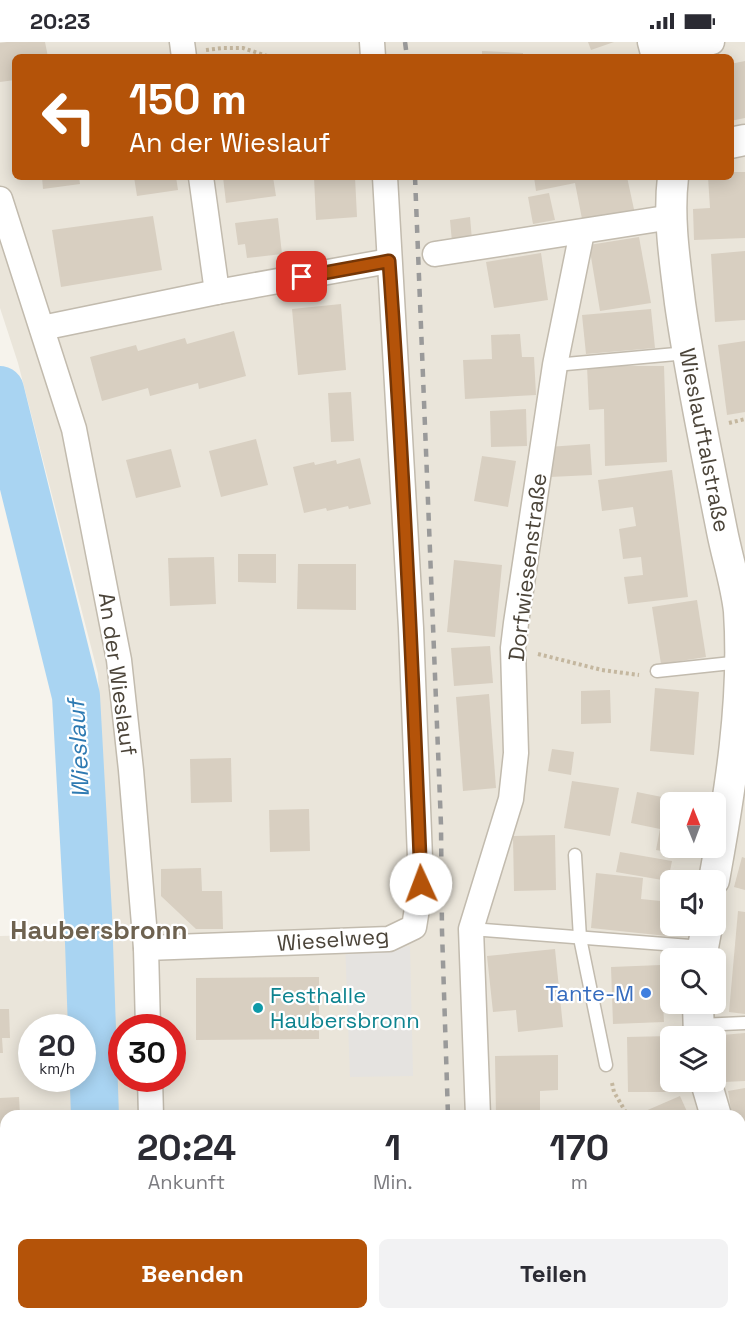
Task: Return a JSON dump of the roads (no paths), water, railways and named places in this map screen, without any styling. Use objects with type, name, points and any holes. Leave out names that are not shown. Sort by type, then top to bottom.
[{"type":"street","points":[[668,54],[712,42]]},
{"type":"street","points":[[201,180],[217,292]]},
{"type":"street","name":"Wieselweg","points":[[146,948],[389,939],[414,927],[421,884],[411,617],[385,180]]},
{"type":"street","name":"Wieslauftalstraße","points":[[674,180],[672,217],[675,266],[687,353],[739,609],[744,662],[734,768],[716,870]]},
{"type":"street","name":"An der Wieslauf","points":[[0,199],[74,429],[119,660],[146,948],[148,1014]]},
{"type":"street","points":[[435,254],[672,217]]},
{"type":"street","name":"Dorfwiesenstraße","points":[[478,1110],[471,929],[511,799],[516,753],[513,648],[517,611],[555,365],[582,232]]},
{"type":"street","points":[[42,328],[217,292],[389,261]]},
{"type":"street","points":[[150,1092],[151,1110]]},
{"type":"street","points":[[709,1092],[714,1110]]},
{"type":"lane","points":[[555,365],[687,353]]},
{"type":"lane","points":[[657,671],[744,662]]},
{"type":"lane","points":[[574,855],[580,938],[606,1065]]},
{"type":"lane","points":[[471,929],[580,938],[704,944]]},
{"type":"lane","points":[[698,1022],[745,1023]]},
{"type":"waterway","name":"Wieslauf","points":[[0,390],[76,696],[88,914],[95,1110]]},
{"type":"railway","points":[[405,42],[407,54]]},
{"type":"railway","points":[[415,180],[441,825],[448,1110]]},
{"type":"place","name":"Tante-M","points":[[646,993]]},
{"type":"place","name":"Festhalle Haubersbronn","points":[[258,1008]]},
{"type":"district","name":"Haubersbronn","points":[[99,930]]}]
